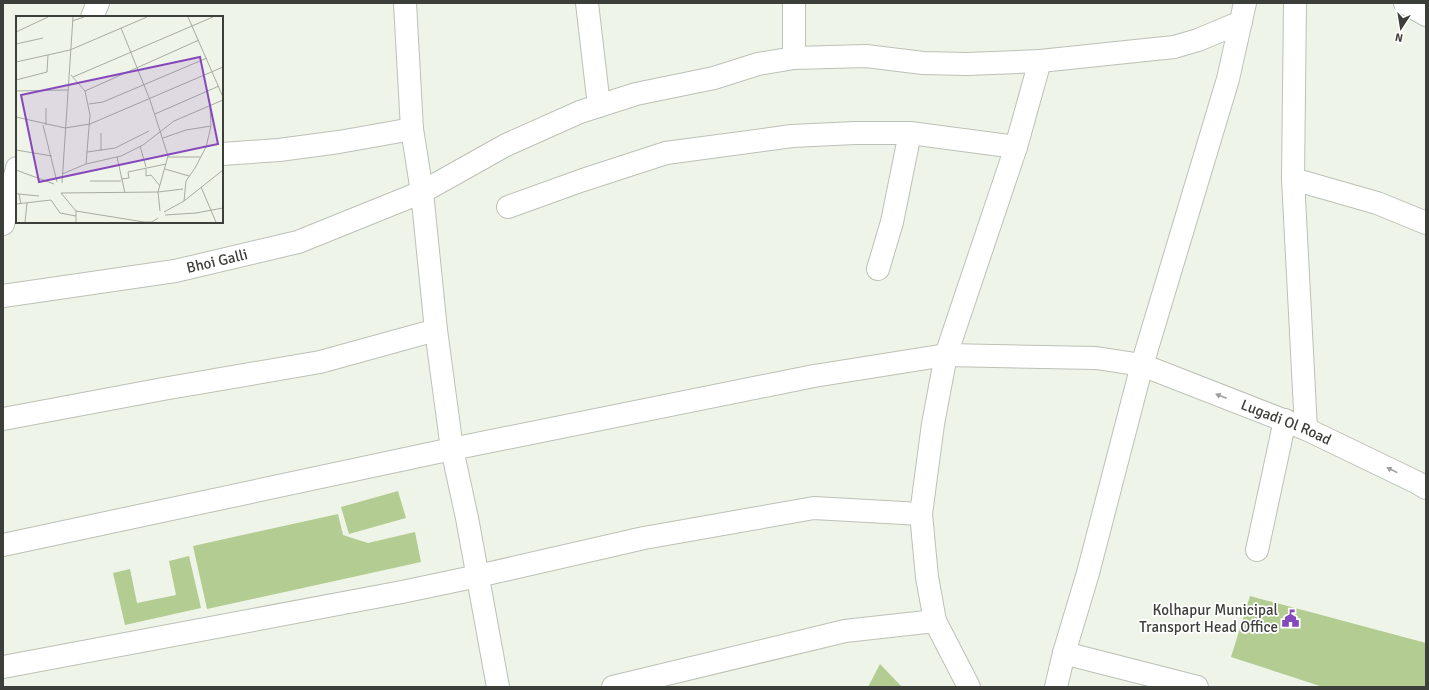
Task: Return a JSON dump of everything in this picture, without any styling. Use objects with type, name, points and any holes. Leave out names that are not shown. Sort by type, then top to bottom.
[{"type":"street","points":[[92,16],[98,3]]},
{"type":"street","points":[[405,3],[412,130],[422,192],[436,330],[452,449],[478,576],[498,687]]},
{"type":"street","points":[[587,3],[599,106]]},
{"type":"street","points":[[794,3],[794,58]]},
{"type":"street","points":[[1295,3],[1293,179],[1306,429]]},
{"type":"street","points":[[1405,3],[1426,15]]},
{"type":"street","points":[[1056,687],[1064,653],[1088,573],[1142,364],[1228,79],[1243,13]]},
{"type":"street","name":"Bhoi Galli","points":[[3,296],[175,271],[298,242],[422,192],[506,145],[580,112],[636,94],[714,78],[758,64],[794,58],[866,56],[923,63],[966,64],[1040,61],[1174,47],[1198,40],[1243,13]]},
{"type":"street","points":[[969,687],[935,621],[927,577],[921,514],[933,424],[946,355],[1016,148],[1040,61]]},
{"type":"street","points":[[223,154],[339,142],[412,130]]},
{"type":"street","points":[[508,207],[583,180],[666,153],[792,136],[855,133],[910,133],[1016,148]]},
{"type":"street","points":[[878,269],[892,222],[910,133]]},
{"type":"street","points":[[3,224],[16,172]]},
{"type":"street","points":[[1293,179],[1378,203],[1426,223]]},
{"type":"street","points":[[3,419],[163,389],[320,362],[436,330]]},
{"type":"street","name":"Lugadi Ol Road","points":[[3,545],[452,449],[814,376],[946,355],[1096,358],[1142,364],[1306,429],[1426,488]]},
{"type":"street","points":[[1257,550],[1285,420]]},
{"type":"street","points":[[3,667],[402,592],[644,538],[814,508],[921,514]]},
{"type":"street","points":[[613,687],[845,631],[935,621]]},
{"type":"street","points":[[1064,653],[1197,687]]},
{"type":"building","points":[[398,491],[406,518],[349,534],[341,507]]},
{"type":"building","points":[[338,514],[343,535],[368,543],[415,532],[421,562],[207,609],[193,546]]},
{"type":"building","points":[[189,556],[201,608],[125,625],[113,573],[130,569],[137,603],[176,595],[169,561]]},
{"type":"building","name":"Kolhapur Municipal Transport Head Office","points":[[1250,596],[1426,643],[1426,687],[1323,687],[1231,657]]},
{"type":"building","points":[[880,664],[902,687],[868,687]]},
{"type":"place","name":"Kolhapur Municipal Transport Head Office","points":[[1291,619]]}]
